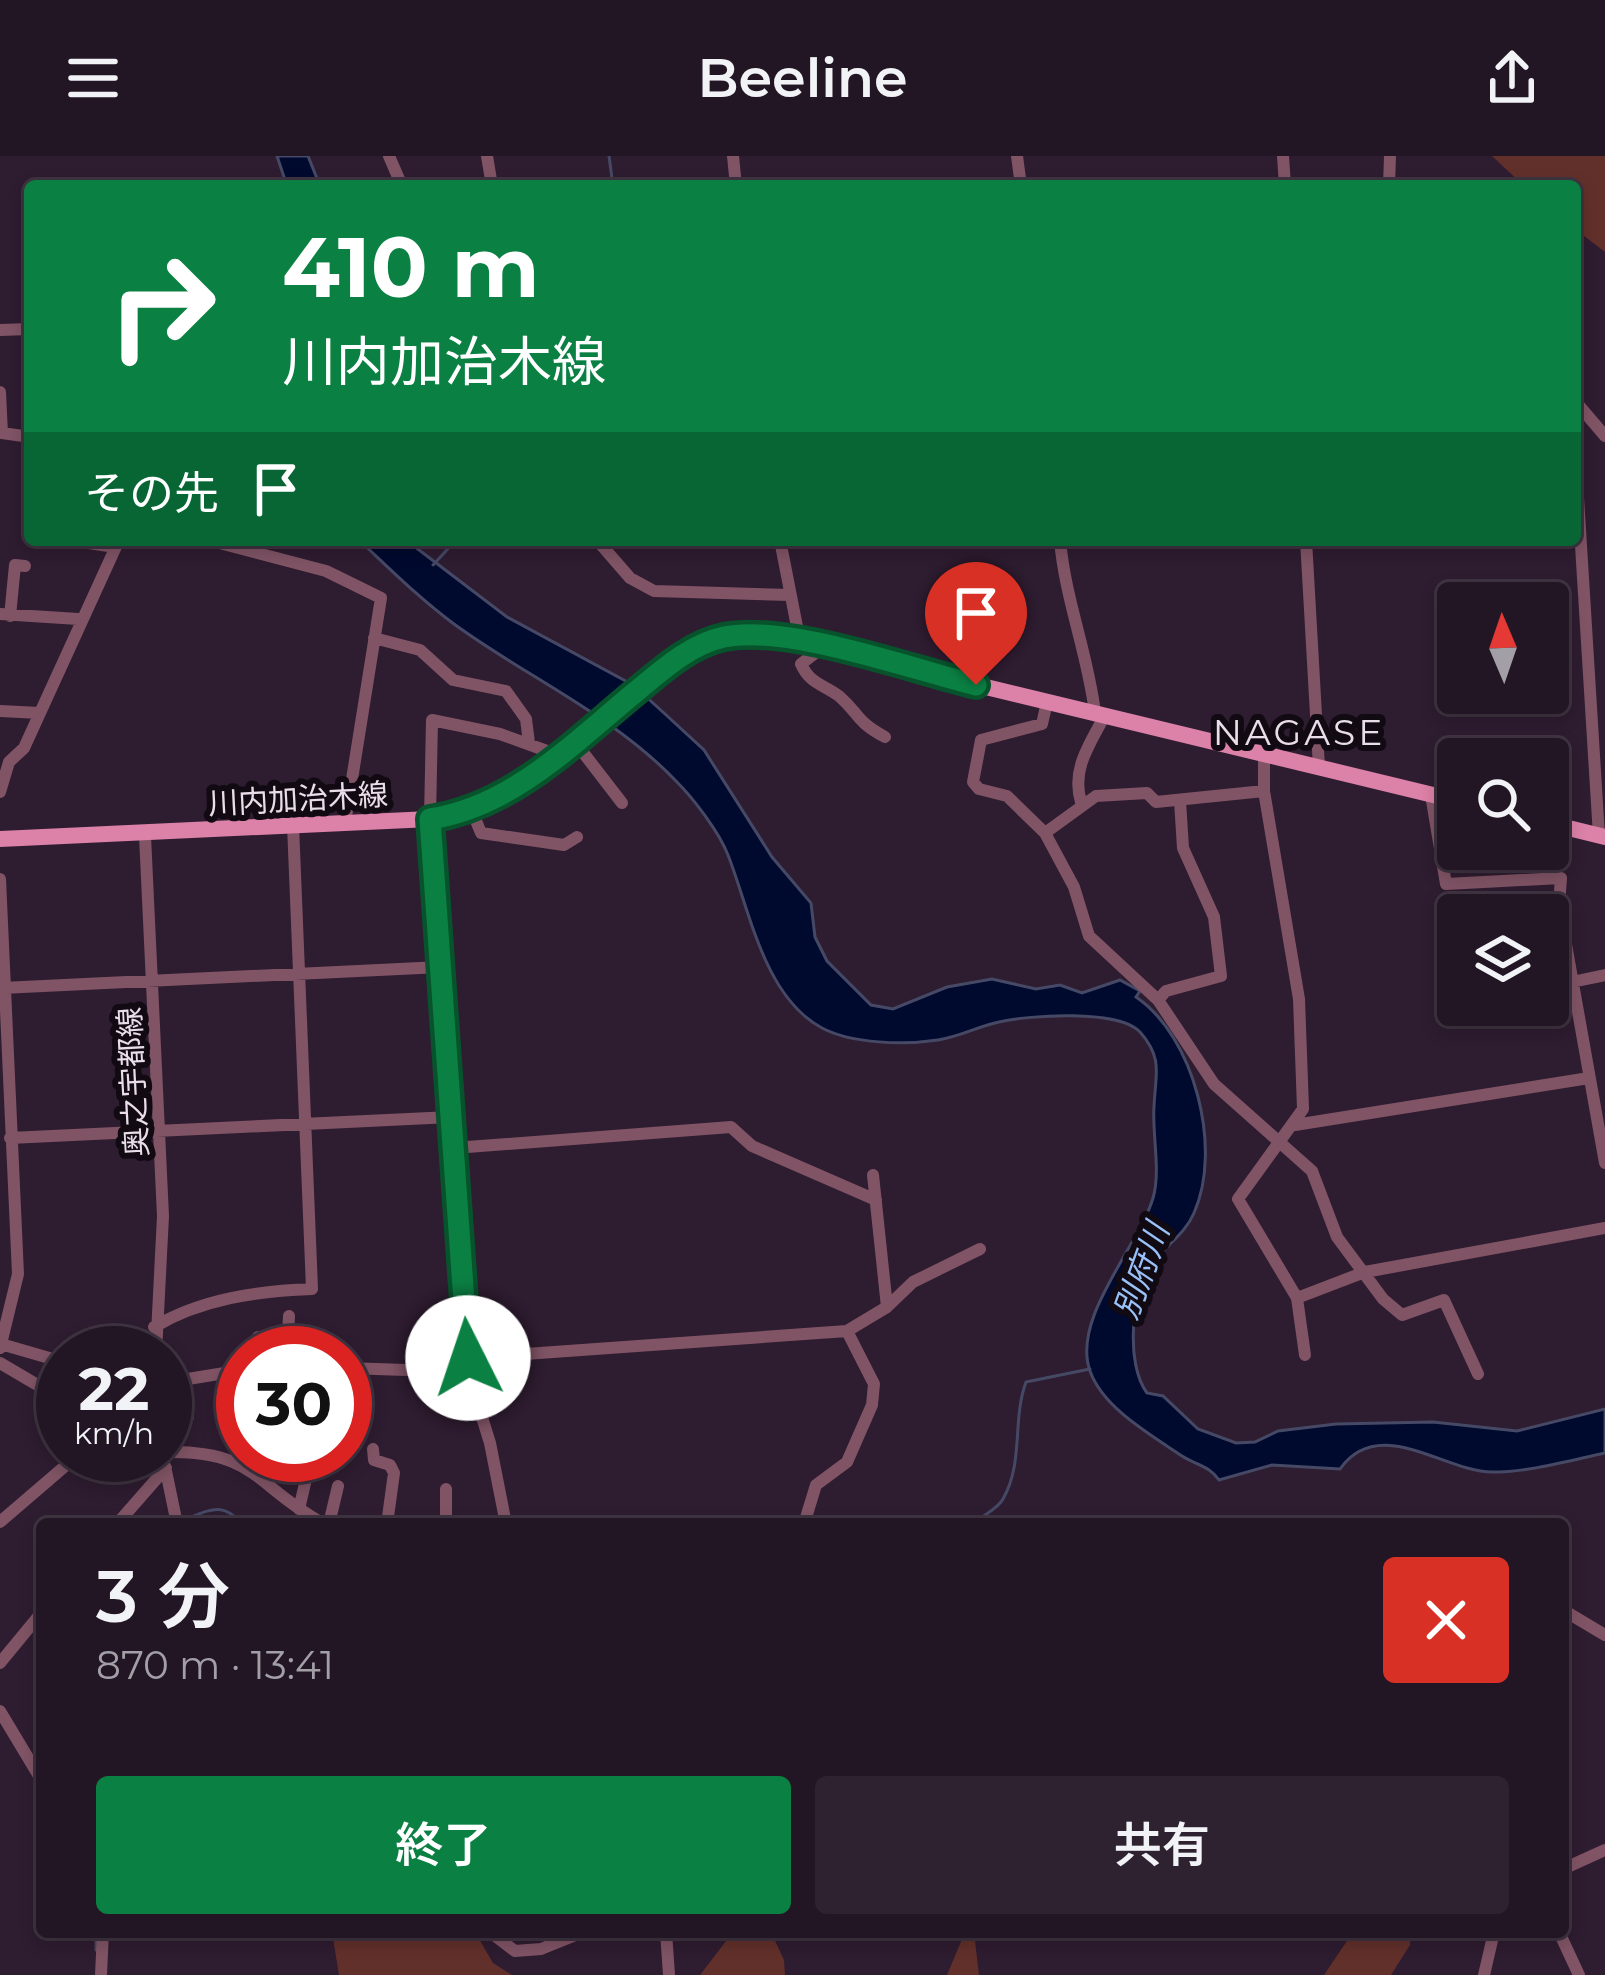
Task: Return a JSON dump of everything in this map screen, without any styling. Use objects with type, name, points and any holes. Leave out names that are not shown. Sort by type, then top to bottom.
[{"type":"main road","name":"川内加治木線","points":[[0,839],[145,836],[430,819],[472,811],[522,784],[677,658],[724,637],[800,641],[1437,796]]},
{"type":"main road","points":[[1569,828],[1602,836]]},
{"type":"street","points":[[0,392],[2,433],[24,435]]},
{"type":"street","points":[[1581,407],[1605,436]]},
{"type":"street","points":[[1581,535],[1602,836]]},
{"type":"street","points":[[0,792],[9,762],[24,748],[78,619],[116,546]]},
{"type":"street","points":[[230,546],[326,572],[343,584],[375,594],[382,606],[345,823]]},
{"type":"street","points":[[602,546],[630,578],[654,591],[790,595]]},
{"type":"street","points":[[781,546],[800,641]]},
{"type":"street","points":[[1045,833],[1072,818],[1081,802],[1076,786],[1100,714],[1062,578],[1060,546]]},
{"type":"street","points":[[1306,546],[1319,767]]},
{"type":"street","points":[[25,566],[15,566],[5,615],[78,619]]},
{"type":"street","points":[[374,638],[420,650],[453,680],[506,691],[526,719],[529,743]]},
{"type":"street","points":[[823,647],[801,664],[803,671],[818,688],[838,696],[858,722],[885,737]]},
{"type":"street","points":[[1047,702],[1042,724],[981,740],[973,782],[979,789],[1007,796],[1045,833],[1074,887],[1089,936],[1158,1000],[1214,1084],[1312,1171],[1337,1237],[1383,1299],[1402,1315],[1444,1300],[1478,1374]]},
{"type":"street","points":[[0,711],[40,712]]},
{"type":"street","points":[[505,1518],[468,1365],[430,819],[432,719],[558,755]]},
{"type":"street","points":[[574,742],[622,803]]},
{"type":"street","points":[[1264,754],[1264,791],[1299,999],[1303,1109],[1238,1198],[1297,1298],[1305,1355]]},
{"type":"street","points":[[1081,802],[1147,793],[1156,802],[1264,791]]},
{"type":"street","points":[[1431,795],[1446,884],[1561,878],[1559,905],[1605,1163]]},
{"type":"street","points":[[1158,1000],[1166,991],[1221,976],[1214,917],[1183,848],[1180,801]]},
{"type":"street","points":[[472,811],[482,832],[564,845],[577,837]]},
{"type":"street","points":[[156,1326],[200,1304],[264,1289],[312,1289],[293,825]]},
{"type":"street","name":"奥之宇都線","points":[[145,836],[163,1234],[154,1326]]},
{"type":"street","points":[[0,879],[18,1274],[0,1346],[36,1355]]},
{"type":"street","points":[[2,988],[441,967]]},
{"type":"street","points":[[1572,982],[1605,975]]},
{"type":"street","points":[[1295,1125],[1589,1078]]},
{"type":"street","points":[[10,1138],[452,1117]]},
{"type":"street","points":[[454,1148],[731,1127],[752,1146],[876,1200]]},
{"type":"street","points":[[873,1175],[887,1307]]},
{"type":"street","points":[[1297,1298],[1365,1272],[1605,1228]]},
{"type":"street","points":[[372,1367],[468,1365],[847,1330],[887,1307],[913,1282],[980,1249]]},
{"type":"street","points":[[288,1326],[289,1316]]},
{"type":"street","points":[[806,1518],[816,1485],[847,1462],[872,1405],[874,1384],[847,1330]]},
{"type":"street","points":[[0,1363],[36,1384]]},
{"type":"street","points":[[373,1449],[374,1460],[390,1465],[394,1473],[388,1518]]},
{"type":"street","points":[[0,1522],[47,1482]]},
{"type":"street","points":[[121,1518],[147,1482]]},
{"type":"street","points":[[169,1482],[176,1518]]},
{"type":"street","points":[[269,1482],[316,1518]]},
{"type":"street","points":[[299,1509],[305,1482]]},
{"type":"street","points":[[329,1518],[338,1486]]},
{"type":"street","points":[[446,1489],[446,1518]]},
{"type":"street","points":[[1569,1614],[1605,1635]]},
{"type":"street","points":[[0,1663],[36,1619]]},
{"type":"street","points":[[0,1711],[36,1771]]},
{"type":"street","points":[[1569,1865],[1605,1850]]},
{"type":"street","points":[[101,1975],[103,1938]]},
{"type":"street","points":[[498,1938],[515,1951],[541,1949],[568,1938]]},
{"type":"street","points":[[666,1938],[669,1975]]},
{"type":"street","points":[[1484,1975],[1493,1938]]},
{"type":"street","points":[[1562,1938],[1579,1975]]},
{"type":"shaded area","points":[[1492,156],[1605,156],[1605,252],[1581,234],[1581,180],[1518,180]]},
{"type":"shaded area","points":[[333,1938],[478,1938],[493,1963],[512,1975],[339,1975]]},
{"type":"shaded area","points":[[728,1938],[774,1938],[784,1960],[785,1975],[700,1975]]},
{"type":"shaded area","points":[[962,1938],[975,1938],[979,1975],[947,1975]]},
{"type":"shaded area","points":[[1349,1938],[1410,1938],[1391,1975],[1324,1975]]},
{"type":"water","points":[[277,156],[308,156],[318,180],[285,180]]},
{"type":"water","name":"別府川","points":[[365,546],[414,546],[507,617],[633,685],[664,713],[704,750],[772,857],[811,903],[815,937],[827,961],[871,1005],[893,1009],[947,987],[992,979],[1036,989],[1060,985],[1082,993],[1120,980],[1140,991],[1136,997],[1174,1038],[1187,1065],[1198,1095],[1205,1157],[1194,1213],[1154,1262],[1140,1291],[1133,1346],[1147,1393],[1163,1396],[1198,1429],[1236,1443],[1255,1442],[1278,1431],[1336,1424],[1433,1422],[1517,1431],[1605,1409],[1605,1453],[1492,1472],[1413,1450],[1374,1446],[1356,1453],[1340,1469],[1272,1465],[1219,1480],[1143,1430],[1096,1384],[1087,1350],[1098,1306],[1145,1217],[1155,1187],[1156,1068],[1140,1032],[1113,1020],[1073,1016],[1013,1019],[946,1039],[910,1042],[863,1040],[822,1028],[802,1014],[773,974],[724,846],[683,788],[625,736],[482,644]]},
{"type":"waterway","points":[[609,156],[612,180]]},
{"type":"waterway","points":[[433,565],[450,546]]},
{"type":"waterway","points":[[981,1518],[1000,1503],[1009,1485],[1026,1382],[1090,1369]]},
{"type":"waterway","points":[[189,1518],[218,1509],[236,1518]]},
{"type":"waterway","points":[[96,1938],[96,1950]]},
{"type":"district","name":"NAGASE","points":[[1299,732]]},
{"type":"route","points":[[468,1358],[430,819],[472,811],[522,784],[677,658],[724,637],[800,641],[976,685]]}]
